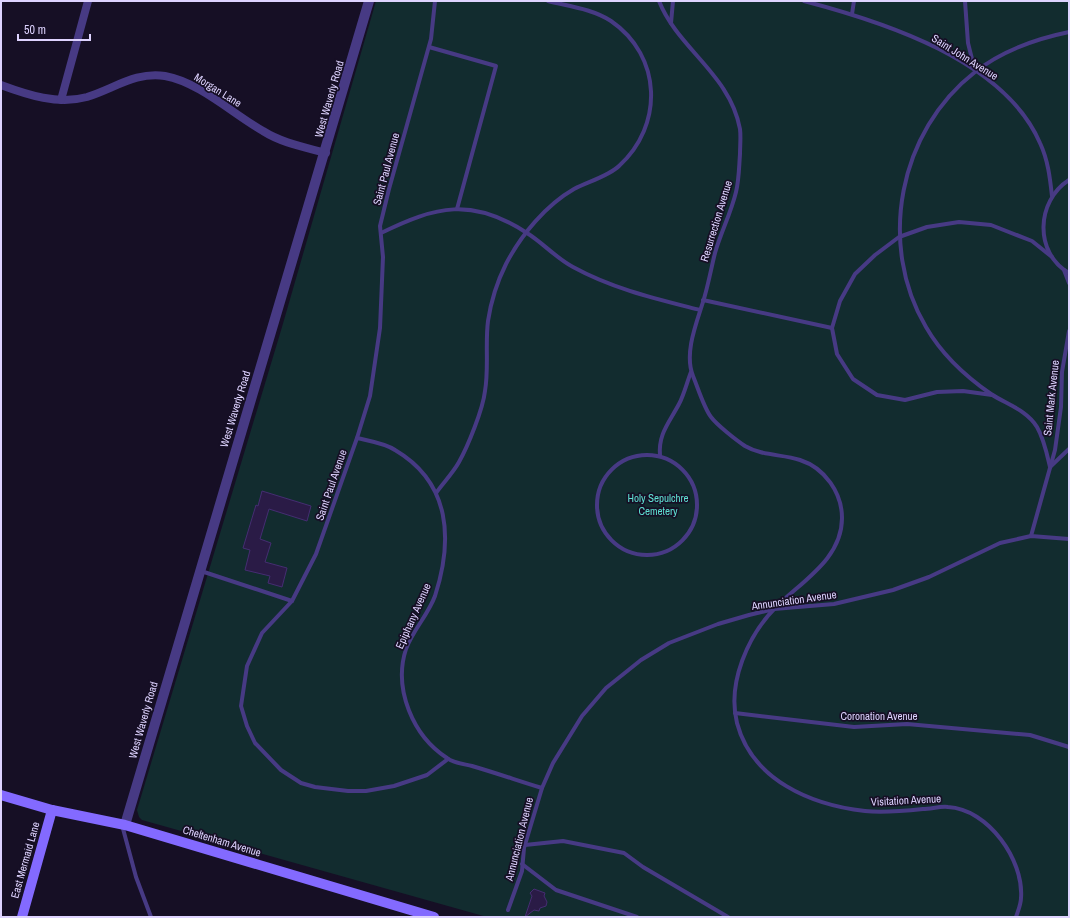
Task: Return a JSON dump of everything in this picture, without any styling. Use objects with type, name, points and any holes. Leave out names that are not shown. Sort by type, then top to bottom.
[{"type":"main road","name":"Cheltenham Avenue","points":[[1,795],[52,810],[124,825],[434,917]]},
{"type":"main road","name":"East Mermaid Lane","points":[[22,917],[52,810]]},
{"type":"street","points":[[61,100],[88,1]]},
{"type":"street","name":"West Waverly Road","points":[[124,825],[199,571],[326,153],[369,1]]},
{"type":"street","name":"Morgan Lane","points":[[1,84],[38,97],[61,100],[86,97],[135,78],[164,76],[187,83],[264,132],[284,142],[326,153]]},
{"type":"lane","name":"Saint Paul Avenue","points":[[435,1],[429,47],[380,226],[382,257],[380,328],[370,396],[358,438],[316,554],[292,601],[262,633],[248,666],[241,706],[247,726],[255,743],[281,770],[301,782],[315,786],[331,790],[366,791],[394,786],[427,775],[448,759]]},
{"type":"lane","points":[[436,493],[459,462],[475,424],[485,392],[488,322],[493,296],[507,263],[527,233],[548,208],[573,190],[618,168],[634,151],[649,120],[652,85],[647,65],[630,37],[610,20],[585,10],[548,1]]},
{"type":"lane","name":"Resurrection Avenue","points":[[659,1],[671,23],[719,81],[732,106],[740,130],[739,177],[736,192],[716,252],[700,310],[692,344],[690,363],[691,372]]},
{"type":"lane","points":[[671,23],[673,1]]},
{"type":"lane","name":"Saint John Avenue","points":[[804,1],[852,14],[915,37],[976,72],[998,88],[1024,116],[1042,150],[1050,171],[1052,196]]},
{"type":"lane","points":[[852,14],[854,1]]},
{"type":"lane","points":[[965,1],[968,43],[976,72]]},
{"type":"lane","points":[[1050,467],[1045,446],[1037,426],[1024,413],[992,395],[961,371],[945,354],[926,327],[910,291],[903,268],[899,236],[900,205],[906,174],[917,145],[933,117],[952,93],[976,72],[1004,53],[1035,40],[1069,32]]},
{"type":"lane","points":[[429,47],[496,66],[457,208]]},
{"type":"lane","points":[[1052,257],[1045,242],[1043,227],[1045,211],[1052,196],[1069,180]]},
{"type":"lane","points":[[381,233],[430,212],[457,208],[492,214],[527,233],[573,267],[617,287],[700,310]]},
{"type":"lane","points":[[992,395],[963,391],[937,392],[905,400],[877,395],[853,379],[837,354],[832,328],[840,301],[855,274],[875,255],[899,236],[927,227],[959,222],[990,224],[1032,241],[1069,273]]},
{"type":"lane","points":[[1064,270],[1069,283]]},
{"type":"lane","points":[[703,300],[832,328]]},
{"type":"lane","name":"Saint Mark Avenue","points":[[1031,536],[1050,467],[1061,407],[1062,372],[1069,331]]},
{"type":"lane","points":[[660,456],[660,440],[664,429],[679,404],[691,372]]},
{"type":"lane","name":"Visitation Avenue","points":[[691,372],[711,417],[747,447],[770,455],[804,461],[824,474],[838,495],[842,512],[840,534],[833,552],[821,566],[774,609],[758,631],[740,667],[735,698],[735,712],[742,738],[760,766],[776,780],[806,798],[866,811],[949,807],[967,813],[987,824],[1000,837],[1012,858],[1020,884],[1021,899],[1016,917]]},
{"type":"lane","name":"Epiphany Avenue","points":[[358,438],[394,449],[420,471],[436,493],[445,518],[446,547],[443,569],[434,598],[427,613],[416,627],[406,650],[403,680],[410,712],[419,731],[426,741],[448,759],[542,788]]},
{"type":"lane","points":[[1050,467],[1069,449]]},
{"type":"lane","points":[[645,455],[660,456],[676,464],[688,476],[696,491],[697,508],[693,525],[683,540],[669,550],[652,554],[635,553],[620,547],[605,530],[601,523],[598,508],[599,492],[605,478],[616,466],[629,458],[645,455]]},
{"type":"lane","name":"Annunciation Avenue","points":[[508,910],[522,871],[525,845],[542,788],[553,763],[582,716],[606,688],[641,660],[660,648],[707,628],[774,609],[834,604],[893,590],[929,577],[1000,543],[1031,536],[1069,539]]},
{"type":"lane","points":[[199,571],[292,601]]},
{"type":"lane","name":"Coronation Avenue","points":[[735,712],[854,727],[907,724],[1030,735],[1069,747]]},
{"type":"lane","points":[[124,825],[136,877],[151,917]]},
{"type":"lane","points":[[525,845],[563,841],[624,853],[643,867],[728,917]]},
{"type":"lane","points":[[522,864],[556,890],[637,917]]},
{"type":"green space","name":"Holy Sepulchre Cemetery","points":[[376,1],[1069,1],[1069,917],[487,917],[142,820],[139,817],[137,810],[282,327]]},
{"type":"building","points":[[262,491],[311,506],[307,521],[269,509],[260,539],[271,543],[265,562],[287,568],[282,587],[268,583],[270,576],[245,570],[250,550],[243,548],[256,505],[258,506]]},
{"type":"building","points":[[534,889],[545,893],[544,896],[547,902],[546,906],[540,908],[539,911],[534,910],[525,917],[532,896],[530,893]]}]
